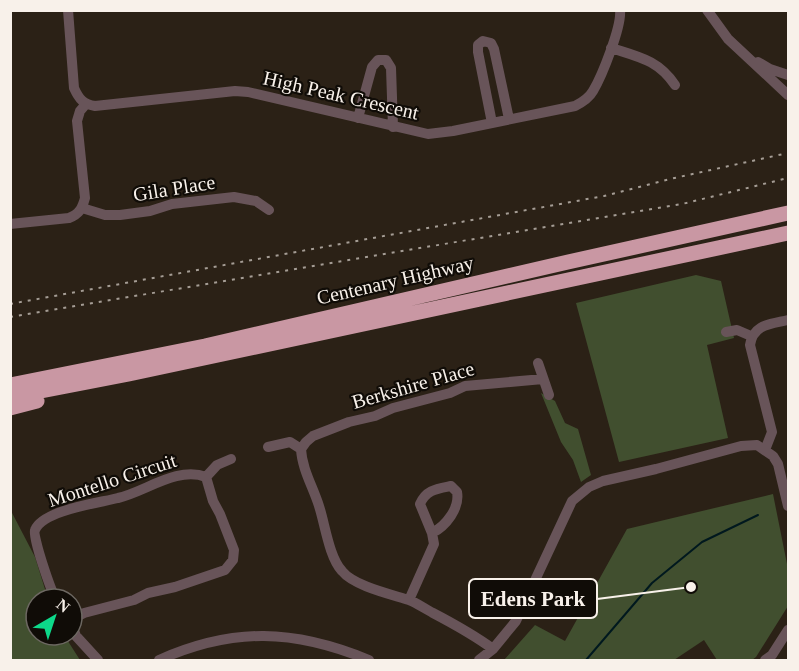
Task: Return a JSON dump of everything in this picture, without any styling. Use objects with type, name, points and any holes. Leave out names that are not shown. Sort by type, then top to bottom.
[{"type":"highway","name":"Centenary Highway","points":[[10,385],[205,346],[789,213]]},
{"type":"highway","name":"Centenary Highway","points":[[10,397],[129,374],[789,233]]},
{"type":"highway","points":[[10,408],[118,380],[129,374]]},
{"type":"street","points":[[10,224],[69,218],[77,215],[85,198],[77,121],[86,104],[78,98],[74,88],[68,10]]},
{"type":"street","name":"High Peak Crescent","points":[[86,104],[95,106],[235,91],[248,92],[393,127],[440,134],[575,106],[586,100],[593,90],[621,21],[620,10]]},
{"type":"street","points":[[707,10],[728,39],[746,54],[770,69],[789,76],[784,85],[787,94]]},
{"type":"street","points":[[492,123],[478,52],[478,45],[483,41],[491,42],[494,49],[509,119]]},
{"type":"street","points":[[610,48],[657,64],[675,85]]},
{"type":"street","points":[[746,54],[757,68],[787,94]]},
{"type":"street","points":[[358,118],[372,67],[378,60],[386,60],[391,68],[393,127]]},
{"type":"street","name":"Gila Place","points":[[82,208],[105,215],[120,215],[150,211],[172,204],[234,196],[256,201],[269,210]]},
{"type":"street","points":[[765,450],[772,432],[750,345],[751,336],[763,325],[789,320]]},
{"type":"street","points":[[726,332],[737,330],[751,336]]},
{"type":"street","points":[[538,363],[549,395]]},
{"type":"street","name":"Berkshire Place","points":[[302,449],[313,436],[349,422],[450,393],[465,386],[543,380]]},
{"type":"street","points":[[268,447],[290,442],[302,449],[304,468],[319,506],[335,562],[342,572],[362,585],[381,590],[396,598],[409,600],[464,629],[493,649]]},
{"type":"street","points":[[490,660],[493,649],[516,621],[572,501],[589,486],[742,446],[757,445],[778,464],[789,507]]},
{"type":"street","name":"Montello Circuit","points":[[206,477],[217,465],[231,459]]},
{"type":"street","name":"Montello Circuit","points":[[50,587],[43,560],[35,543],[34,532],[39,524],[48,518],[91,502],[120,498],[152,484],[191,474],[206,477]]},
{"type":"street","name":"Montello Circuit","points":[[84,613],[134,600],[148,593],[175,587],[225,570],[233,560],[234,550],[213,501],[206,477]]},
{"type":"street","points":[[409,600],[434,544],[432,532]]},
{"type":"street","points":[[765,660],[772,655],[789,630]]},
{"type":"street","points":[[162,660],[209,641],[265,636],[301,638],[369,660]]},
{"type":"street","points":[[84,645],[98,660]]},
{"type":"street","points":[[84,646],[92,660]]},
{"type":"street","points":[[478,660],[487,651],[493,649]]},
{"type":"green space","points":[[696,275],[721,281],[734,338],[707,345],[728,438],[619,462],[576,303]]},
{"type":"green space","points":[[541,393],[555,401],[565,423],[578,429],[591,475],[581,482],[573,460],[561,442]]},
{"type":"green space","points":[[773,494],[788,569],[788,606],[752,660],[717,660],[704,640],[674,660],[504,660],[535,625],[565,641],[627,529]]},
{"type":"green space","points":[[10,509],[35,557],[44,587],[24,587],[24,647],[72,647],[80,660],[11,659]]},
{"type":"waterway","points":[[586,660],[652,583],[702,542],[758,515]]},
{"type":"railway","points":[[10,304],[604,196],[788,153]]},
{"type":"railway","points":[[10,317],[682,204],[788,178]]},
{"type":"place","name":"Edens Park","points":[[691,587]]}]
